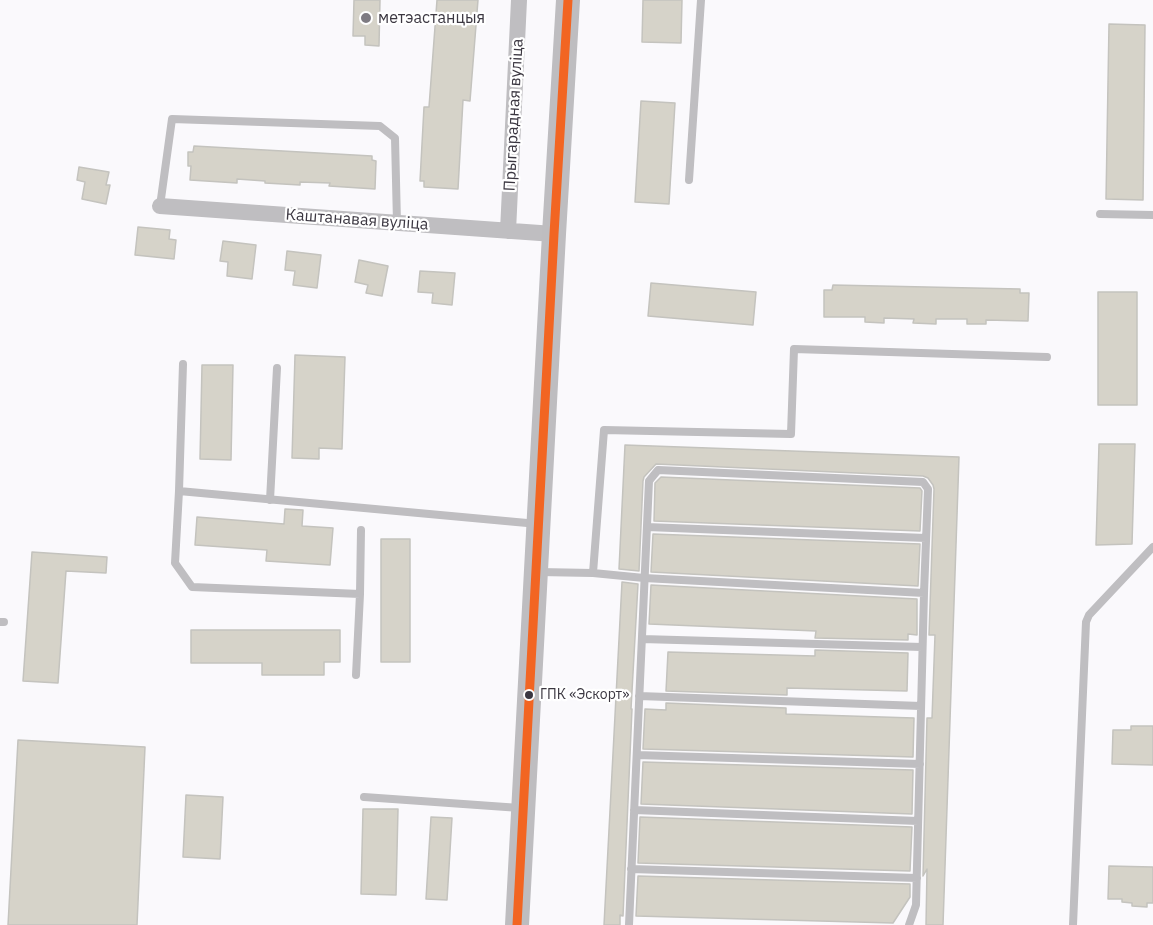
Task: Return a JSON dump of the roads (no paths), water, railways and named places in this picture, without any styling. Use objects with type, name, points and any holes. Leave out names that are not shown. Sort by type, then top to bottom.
[{"type":"main road","points":[[517,925],[568,0]]},
{"type":"street","name":"Прыгарадная вуліца","points":[[508,231],[519,0]]},
{"type":"street","name":"Каштанавая вуліца","points":[[160,206],[554,234]]},
{"type":"lane","points":[[689,180],[702,0]]},
{"type":"lane","points":[[160,206],[172,118],[380,126],[395,138],[397,223]]},
{"type":"lane","points":[[1100,214],[1153,215]]},
{"type":"lane","points":[[593,573],[604,430],[791,434],[794,349],[1047,357]]},
{"type":"lane","points":[[183,364],[175,563],[192,587],[360,594]]},
{"type":"lane","points":[[270,500],[277,368]]},
{"type":"lane","points":[[629,925],[649,482],[658,470],[923,482],[928,489],[916,905],[909,925]]},
{"type":"lane","points":[[179,491],[538,525]]},
{"type":"lane","points":[[647,527],[926,538]]},
{"type":"lane","points":[[356,675],[361,530]]},
{"type":"lane","points":[[1073,925],[1086,622],[1089,615],[1153,547]]},
{"type":"lane","points":[[536,572],[593,573],[644,578],[924,593]]},
{"type":"lane","points":[[642,639],[922,647]]},
{"type":"lane","points":[[639,696],[921,706]]},
{"type":"lane","points":[[637,754],[920,764]]},
{"type":"lane","points":[[364,797],[524,808]]},
{"type":"lane","points":[[634,810],[918,821]]},
{"type":"lane","points":[[631,869],[917,878]]},
{"type":"place","name":"метэастанцыя","points":[[366,18]]},
{"type":"place","name":"ГПК «Эскорт»","points":[[529,695]]}]
